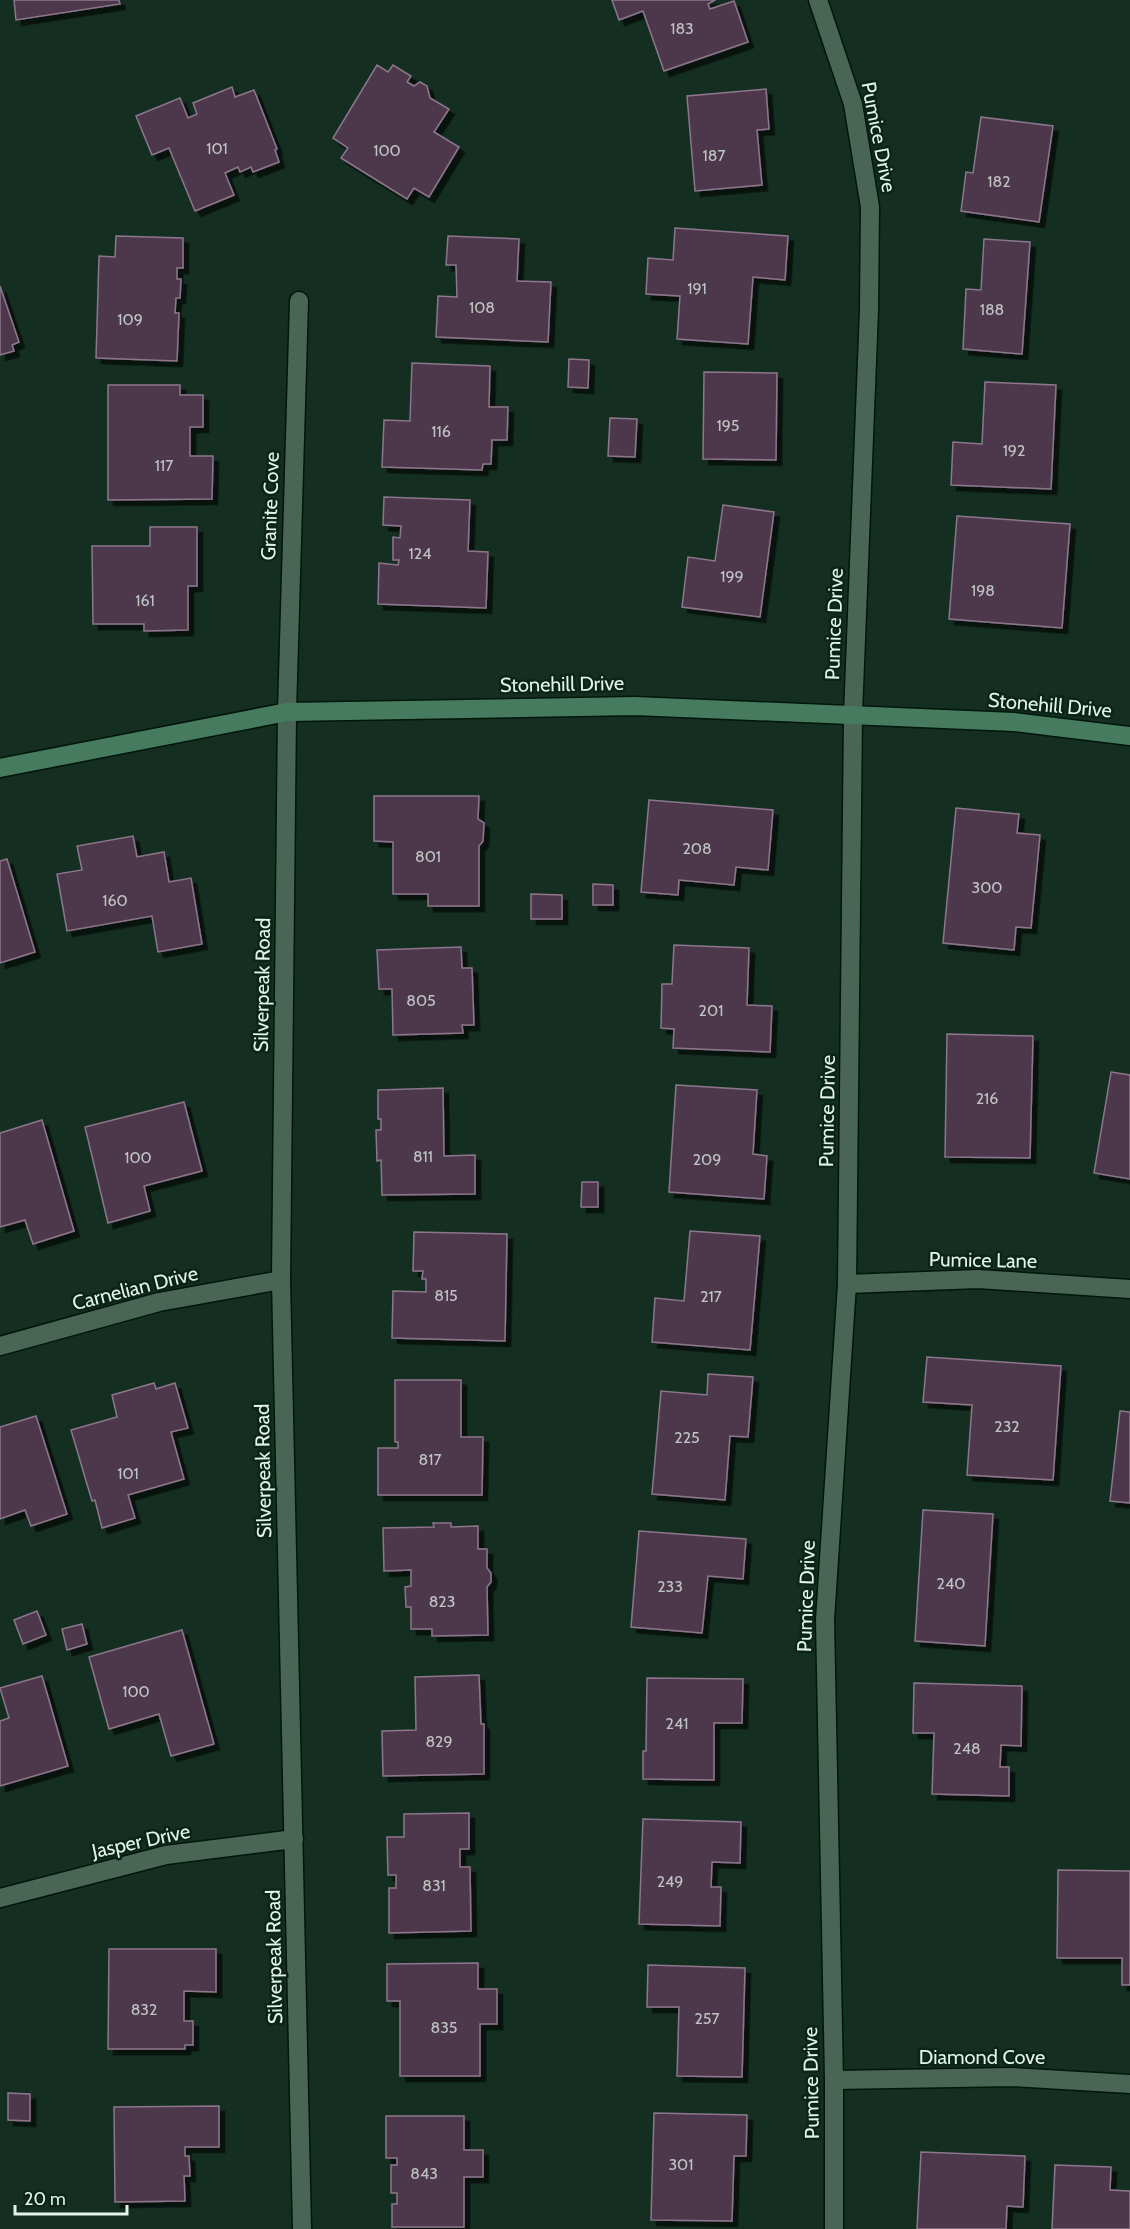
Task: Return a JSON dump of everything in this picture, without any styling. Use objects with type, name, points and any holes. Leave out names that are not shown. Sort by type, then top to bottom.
[{"type":"street","name":"Pumice Drive","points":[[819,0],[854,104],[870,207],[869,310],[853,715],[847,1284],[825,1620],[834,2080],[834,2229]]},
{"type":"street","name":"Granite Cove","points":[[287,712],[299,301]]},
{"type":"street","name":"Stonehill Drive","points":[[0,768],[287,712],[635,705],[1014,722],[1130,736]]},
{"type":"street","name":"Silverpeak Road","points":[[287,712],[281,1280],[302,2229]]},
{"type":"street","name":"Pumice Lane","points":[[847,1284],[978,1279],[1124,1288]]},
{"type":"street","name":"Carnelian Drive","points":[[0,1346],[159,1302],[281,1280]]},
{"type":"street","name":"Jasper Drive","points":[[0,1898],[166,1855],[294,1839]]},
{"type":"street","name":"Diamond Cove","points":[[834,2080],[1012,2077],[1130,2084]]},
{"type":"building","points":[[14,0],[119,0],[120,4],[16,20]]},
{"type":"building","points":[[612,0],[715,0],[708,4],[710,9],[734,1],[748,42],[664,71],[643,11],[619,20]]},
{"type":"building","points":[[377,65],[388,72],[393,65],[411,76],[407,82],[414,86],[420,82],[427,86],[430,98],[449,109],[434,132],[459,147],[429,197],[414,188],[407,199],[341,158],[348,148],[333,138]]},
{"type":"building","points":[[232,87],[235,97],[254,90],[277,149],[275,150],[279,162],[253,172],[251,167],[240,172],[238,167],[225,173],[234,195],[195,211],[169,148],[152,155],[136,116],[180,98],[188,118],[197,114],[193,103]]},
{"type":"building","points":[[766,89],[769,129],[757,130],[762,185],[695,191],[687,96]]},
{"type":"building","points":[[981,117],[1053,126],[1039,222],[961,211],[966,172],[973,173]]},
{"type":"building","points":[[675,228],[788,236],[785,280],[753,277],[748,344],[677,339],[680,296],[646,294],[648,258],[673,260]]},
{"type":"building","points":[[116,236],[183,238],[183,268],[177,268],[177,279],[181,279],[180,298],[176,298],[175,313],[179,313],[177,361],[96,358],[99,256],[115,257]]},
{"type":"building","points":[[448,236],[519,239],[517,281],[551,282],[548,342],[436,337],[438,296],[457,297],[456,265],[446,265]]},
{"type":"building","points":[[984,239],[1030,242],[1022,354],[963,349],[966,289],[981,290]]},
{"type":"building","points":[[0,286],[19,342],[12,345],[14,351],[0,355]]},
{"type":"building","points":[[569,359],[589,360],[588,388],[568,387]]},
{"type":"building","points":[[412,363],[490,366],[489,407],[508,407],[507,440],[492,440],[491,464],[483,464],[482,470],[382,467],[384,420],[410,421]]},
{"type":"building","points":[[704,372],[777,373],[776,460],[703,459]]},
{"type":"building","points":[[985,382],[1056,385],[1051,489],[951,485],[953,442],[982,444]]},
{"type":"building","points":[[108,385],[180,385],[180,395],[203,395],[203,427],[190,427],[190,456],[213,456],[212,499],[108,500]]},
{"type":"building","points":[[610,418],[637,419],[635,457],[608,456]]},
{"type":"building","points":[[384,497],[470,500],[468,551],[488,552],[486,608],[378,604],[379,563],[398,565],[399,560],[393,560],[393,537],[400,538],[401,526],[383,525]]},
{"type":"building","points":[[723,505],[774,512],[760,617],[682,607],[688,557],[715,561]]},
{"type":"building","points":[[957,516],[1070,524],[1062,628],[949,619]]},
{"type":"building","points":[[150,527],[197,527],[197,586],[188,586],[188,630],[144,631],[144,624],[93,624],[92,546],[150,546]]},
{"type":"building","points":[[374,796],[479,796],[478,819],[484,823],[483,841],[479,846],[479,906],[428,906],[428,894],[393,894],[393,842],[374,841]]},
{"type":"building","points":[[649,800],[773,810],[768,870],[736,867],[734,885],[679,880],[678,895],[641,892]]},
{"type":"building","points":[[956,808],[1019,814],[1017,833],[1040,835],[1031,928],[1016,927],[1014,950],[943,943]]},
{"type":"building","points":[[133,836],[137,857],[164,852],[169,882],[191,878],[202,944],[158,952],[152,916],[67,931],[57,874],[82,870],[77,846]]},
{"type":"building","points":[[7,859],[35,952],[0,963],[0,861]]},
{"type":"building","points":[[593,884],[613,885],[613,905],[593,905]]},
{"type":"building","points":[[531,894],[562,895],[562,919],[531,919]]},
{"type":"building","points":[[674,945],[749,948],[747,1005],[772,1006],[770,1052],[673,1048],[674,1029],[661,1028],[662,984],[672,984]]},
{"type":"building","points":[[461,947],[462,968],[472,968],[474,1025],[462,1025],[463,1033],[393,1035],[392,989],[379,989],[377,950]]},
{"type":"building","points":[[947,1034],[1033,1036],[1030,1158],[945,1157]]},
{"type":"building","points":[[1111,1072],[1130,1075],[1130,1179],[1094,1173]]},
{"type":"building","points":[[676,1085],[757,1090],[753,1154],[767,1156],[764,1199],[669,1192]]},
{"type":"building","points":[[443,1088],[444,1156],[475,1155],[475,1194],[382,1195],[381,1160],[377,1161],[376,1130],[381,1130],[381,1119],[378,1119],[378,1090]]},
{"type":"building","points":[[184,1102],[202,1171],[144,1186],[150,1211],[108,1223],[85,1127]]},
{"type":"building","points":[[42,1120],[74,1231],[33,1244],[25,1220],[0,1227],[0,1133]]},
{"type":"building","points":[[582,1182],[598,1182],[598,1207],[581,1207]]},
{"type":"building","points":[[690,1231],[760,1236],[750,1350],[652,1342],[655,1298],[684,1301]]},
{"type":"building","points":[[414,1232],[507,1234],[505,1341],[392,1338],[393,1291],[426,1292],[426,1279],[422,1279],[423,1271],[413,1271]]},
{"type":"building","points":[[927,1357],[1061,1366],[1053,1480],[967,1475],[972,1405],[923,1402]]},
{"type":"building","points":[[708,1374],[753,1377],[748,1437],[730,1436],[725,1500],[652,1494],[661,1391],[707,1395]]},
{"type":"building","points":[[395,1380],[461,1380],[461,1437],[483,1437],[482,1495],[378,1495],[378,1448],[398,1448],[398,1442],[395,1442]]},
{"type":"building","points":[[154,1383],[156,1389],[175,1383],[188,1428],[171,1432],[184,1479],[128,1495],[135,1518],[102,1528],[71,1430],[117,1417],[112,1395]]},
{"type":"building","points":[[1120,1411],[1130,1412],[1130,1503],[1110,1501]]},
{"type":"building","points":[[36,1416],[67,1514],[31,1526],[25,1510],[0,1519],[0,1427]]},
{"type":"building","points":[[923,1510],[993,1514],[985,1646],[915,1641]]},
{"type":"building","points":[[433,1523],[451,1523],[451,1527],[478,1526],[478,1549],[487,1549],[487,1568],[491,1573],[491,1582],[487,1587],[488,1635],[432,1636],[432,1629],[411,1629],[411,1607],[406,1607],[405,1587],[411,1586],[411,1570],[384,1571],[383,1528],[434,1527]]},
{"type":"building","points":[[639,1531],[746,1539],[743,1579],[708,1576],[702,1633],[631,1627]]},
{"type":"building","points":[[37,1611],[46,1635],[23,1644],[14,1620]]},
{"type":"building","points":[[82,1624],[87,1644],[67,1650],[62,1629]]},
{"type":"building","points":[[182,1630],[214,1744],[171,1756],[159,1714],[109,1729],[89,1657]]},
{"type":"building","points":[[479,1675],[481,1724],[484,1724],[484,1774],[383,1776],[382,1731],[416,1730],[415,1677]]},
{"type":"building","points":[[42,1676],[68,1766],[0,1786],[0,1721],[9,1718],[0,1688]]},
{"type":"building","points":[[647,1678],[743,1679],[742,1723],[714,1723],[714,1780],[643,1779],[643,1751],[646,1751]]},
{"type":"building","points":[[914,1683],[1022,1686],[1021,1746],[1001,1745],[1000,1767],[1009,1767],[1009,1796],[932,1794],[934,1733],[913,1733]]},
{"type":"building","points":[[469,1813],[469,1849],[460,1849],[460,1867],[470,1867],[471,1931],[389,1933],[389,1888],[396,1888],[396,1875],[388,1875],[387,1837],[404,1837],[404,1814]]},
{"type":"building","points":[[643,1819],[741,1822],[740,1863],[712,1862],[711,1887],[721,1887],[720,1926],[639,1924]]},
{"type":"building","points":[[1058,1870],[1130,1871],[1130,1985],[1122,1985],[1122,1958],[1057,1958]]},
{"type":"building","points":[[109,1949],[216,1949],[216,1992],[184,1991],[184,2021],[193,2021],[193,2045],[185,2045],[185,2049],[108,2049]]},
{"type":"building","points":[[478,1963],[478,1989],[497,1989],[497,2024],[480,2024],[480,2076],[400,2076],[400,2001],[387,2001],[387,1964]]},
{"type":"building","points":[[648,1965],[745,1968],[742,2077],[677,2076],[679,2007],[647,2007]]},
{"type":"building","points":[[8,2093],[30,2094],[30,2121],[8,2120]]},
{"type":"building","points":[[219,2106],[219,2147],[185,2147],[185,2156],[189,2156],[190,2176],[184,2176],[185,2201],[115,2202],[114,2107]]},
{"type":"building","points":[[654,2113],[747,2115],[746,2156],[734,2156],[732,2221],[651,2220]]},
{"type":"building","points":[[386,2116],[464,2116],[464,2150],[483,2150],[483,2177],[464,2177],[464,2227],[392,2227],[392,2204],[397,2204],[397,2193],[391,2193],[391,2165],[397,2165],[397,2158],[386,2158]]},
{"type":"building","points":[[921,2152],[1025,2156],[1023,2207],[1007,2206],[1006,2229],[917,2229]]},
{"type":"building","points":[[1055,2165],[1111,2167],[1110,2190],[1130,2191],[1130,2229],[1052,2229]]}]
